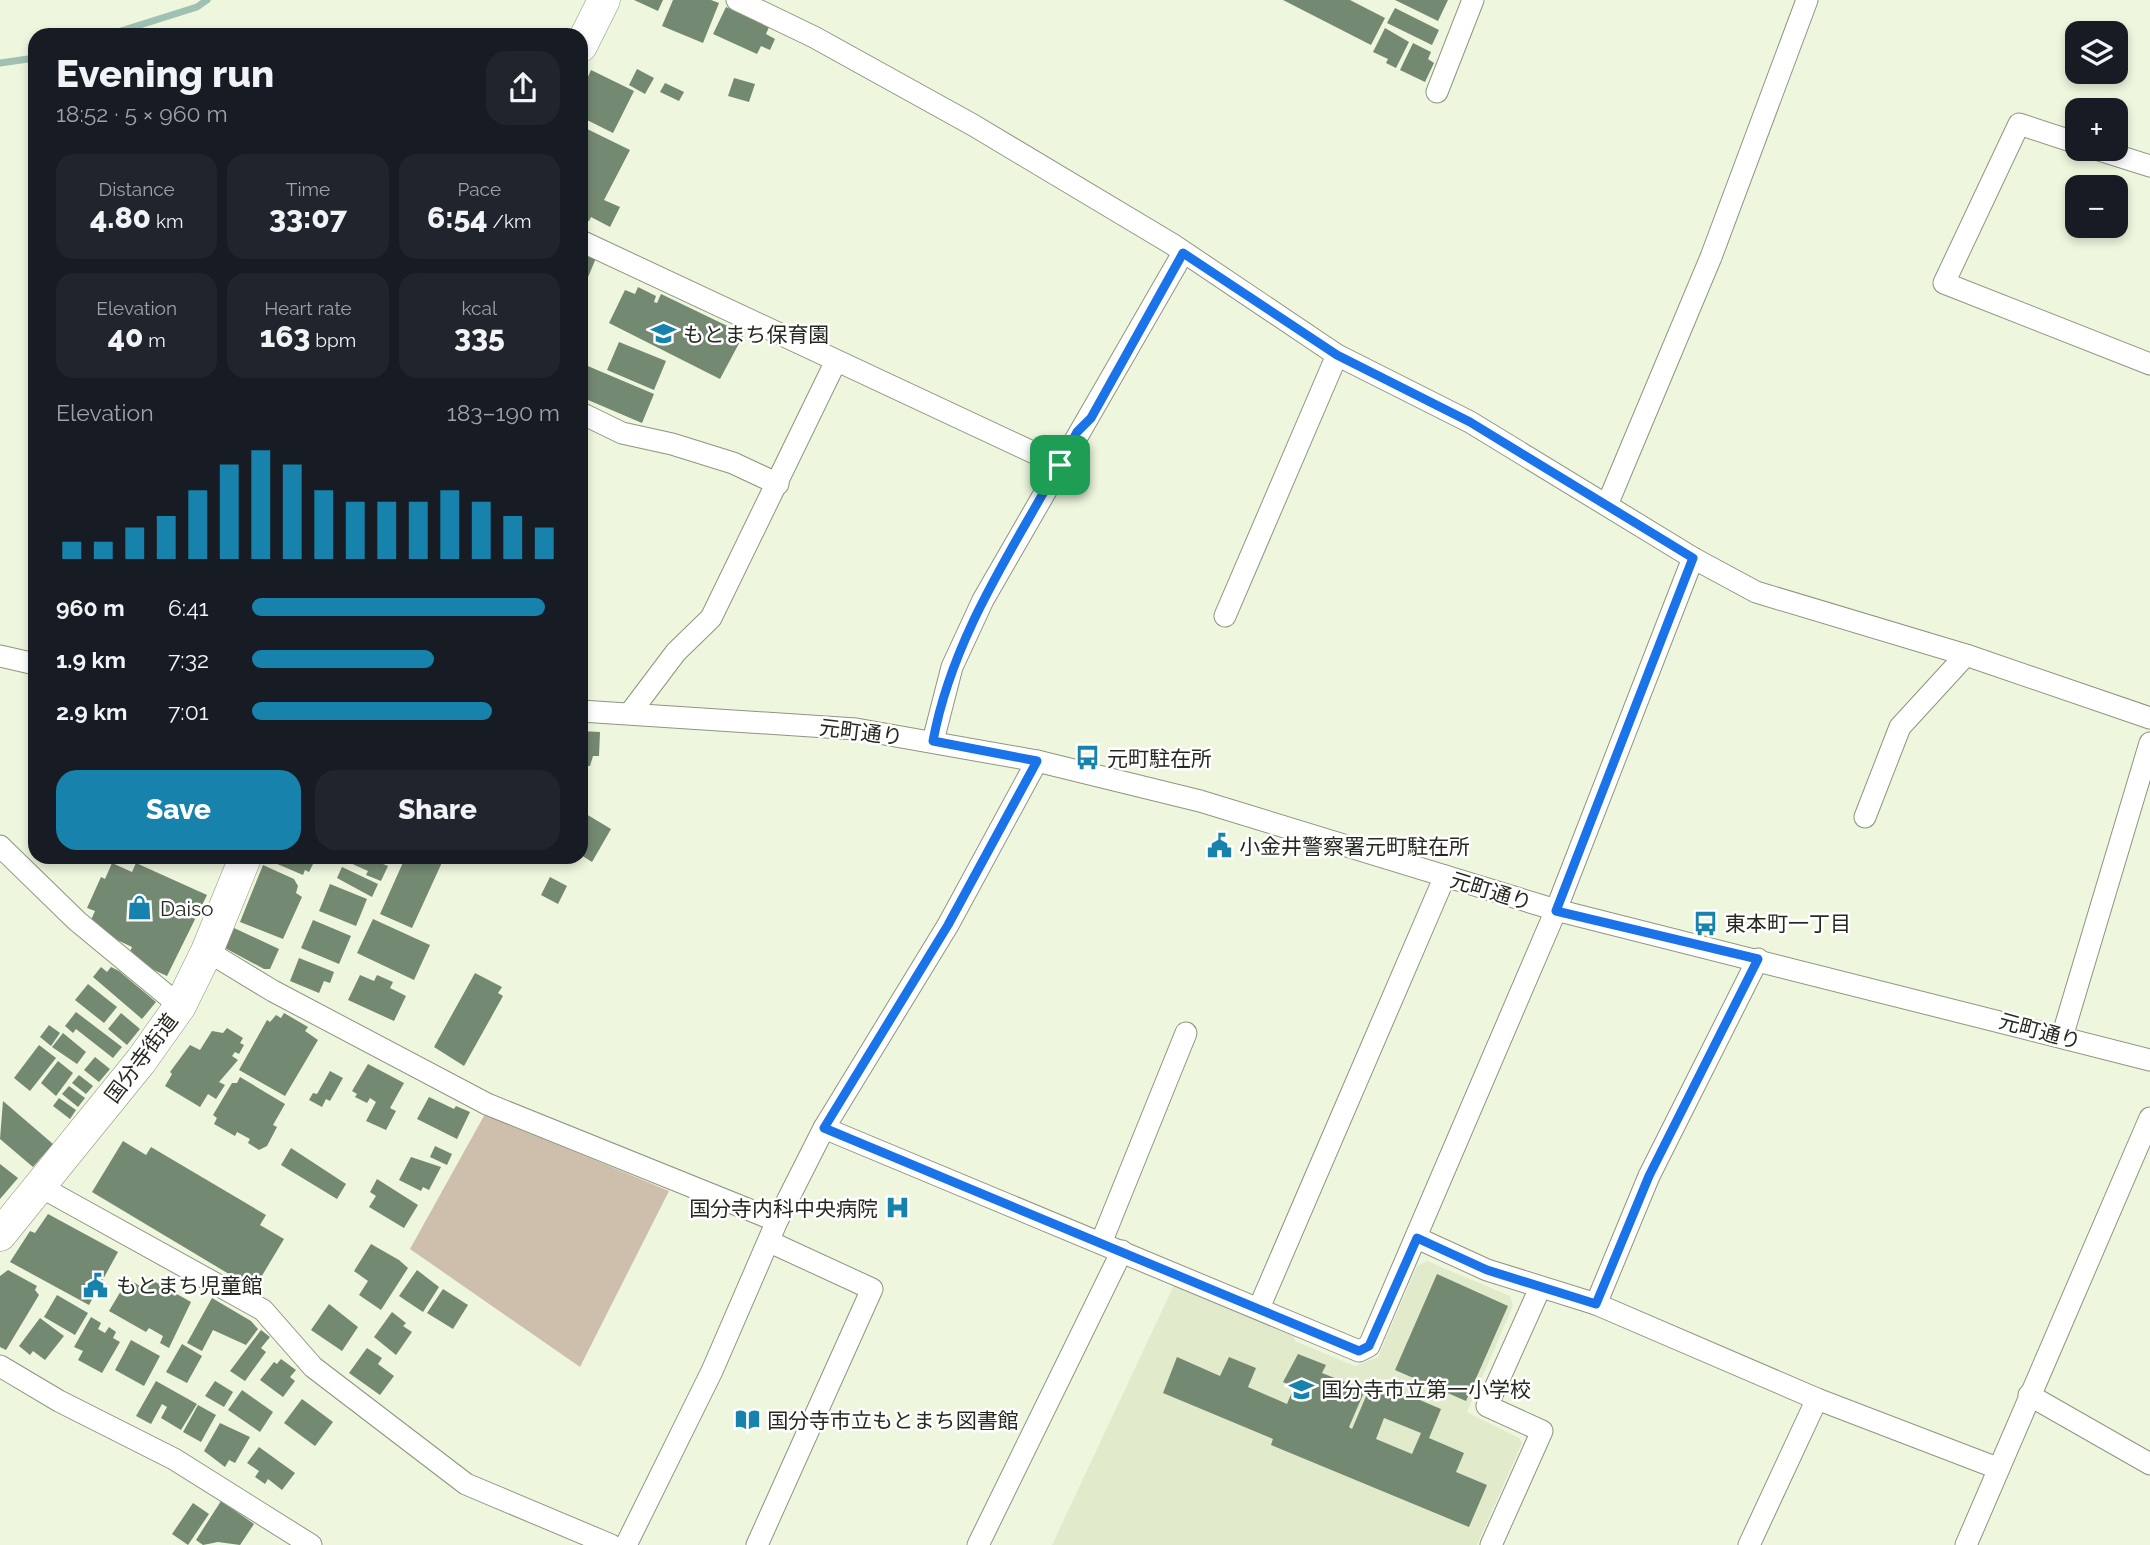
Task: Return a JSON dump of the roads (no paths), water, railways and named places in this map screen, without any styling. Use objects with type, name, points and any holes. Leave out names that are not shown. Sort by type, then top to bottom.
[{"type":"main road","points":[[588,32],[604,0]]},
{"type":"main road","name":"国分寺街道","points":[[0,1235],[41,1187],[180,1006],[207,951],[242,864]]},
{"type":"street","points":[[737,0],[814,37],[973,125],[1183,253],[1337,355],[1470,422],[1693,558],[1756,592],[1966,655],[2150,718]]},
{"type":"street","points":[[1437,92],[1473,0]]},
{"type":"street","points":[[1607,505],[1716,246],[1807,0]]},
{"type":"street","points":[[2065,139],[2019,124],[1944,283],[2150,364]]},
{"type":"street","points":[[2128,159],[2150,166]]},
{"type":"street","points":[[588,244],[1060,465]]},
{"type":"street","points":[[933,741],[938,711],[957,656],[983,600],[1077,432],[1091,418],[1183,253]]},
{"type":"street","points":[[1225,616],[1337,355]]},
{"type":"street","points":[[630,713],[676,652],[711,618],[836,361]]},
{"type":"street","points":[[588,416],[622,433],[672,444],[733,463],[778,484]]},
{"type":"street","points":[[824,1128],[1359,1351],[1369,1346],[1556,911],[1693,558]]},
{"type":"street","points":[[1865,817],[1900,727],[1966,655]]},
{"type":"street","points":[[0,656],[28,662]]},
{"type":"street","name":"元町通り","points":[[588,711],[856,729],[1037,761],[1200,802],[1556,911],[1758,959],[2150,1060]]},
{"type":"street","points":[[2062,1037],[2150,743]]},
{"type":"street","points":[[626,1545],[712,1371],[777,1221],[824,1128],[948,925],[1037,761]]},
{"type":"street","points":[[0,846],[77,921],[180,1006]]},
{"type":"street","points":[[1259,1308],[1445,876]]},
{"type":"street","points":[[207,951],[273,991],[487,1104],[777,1221]]},
{"type":"street","points":[[1596,1304],[1649,1176],[1758,959]]},
{"type":"street","points":[[1101,1242],[1185,1033]]},
{"type":"street","points":[[1966,1545],[2150,1118]]},
{"type":"street","points":[[41,1187],[262,1310],[313,1367],[466,1484],[611,1545]]},
{"type":"street","points":[[1417,1238],[1487,1270],[1596,1304],[1817,1399],[1997,1468]]},
{"type":"street","points":[[757,1545],[872,1289],[770,1242]]},
{"type":"street","points":[[978,1545],[1122,1251]]},
{"type":"street","points":[[1492,1545],[1542,1431],[1487,1406],[1540,1288]]},
{"type":"street","points":[[0,1366],[59,1401],[174,1459],[311,1545]]},
{"type":"street","points":[[2029,1395],[2150,1464]]},
{"type":"street","points":[[1749,1545],[1817,1399]]},
{"type":"waterway","points":[[130,28],[197,7],[207,0]]},
{"type":"waterway","points":[[0,63],[28,59]]},
{"type":"place","name":"もとまち保育園","points":[[663,334]]},
{"type":"place","name":"元町駐在所","points":[[1087,758]]},
{"type":"place","name":"小金井警察署元町駐在所","points":[[1219,846]]},
{"type":"place","name":"Daiso","points":[[140,908]]},
{"type":"place","name":"東本町一丁目","points":[[1705,923]]},
{"type":"place","name":"国分寺内科中央病院","points":[[898,1208]]},
{"type":"place","name":"もとまち児童館","points":[[96,1285]]},
{"type":"place","name":"国分寺市立第一小学校","points":[[1301,1389]]},
{"type":"place","name":"国分寺市立もとまち図書館","points":[[747,1420]]}]
